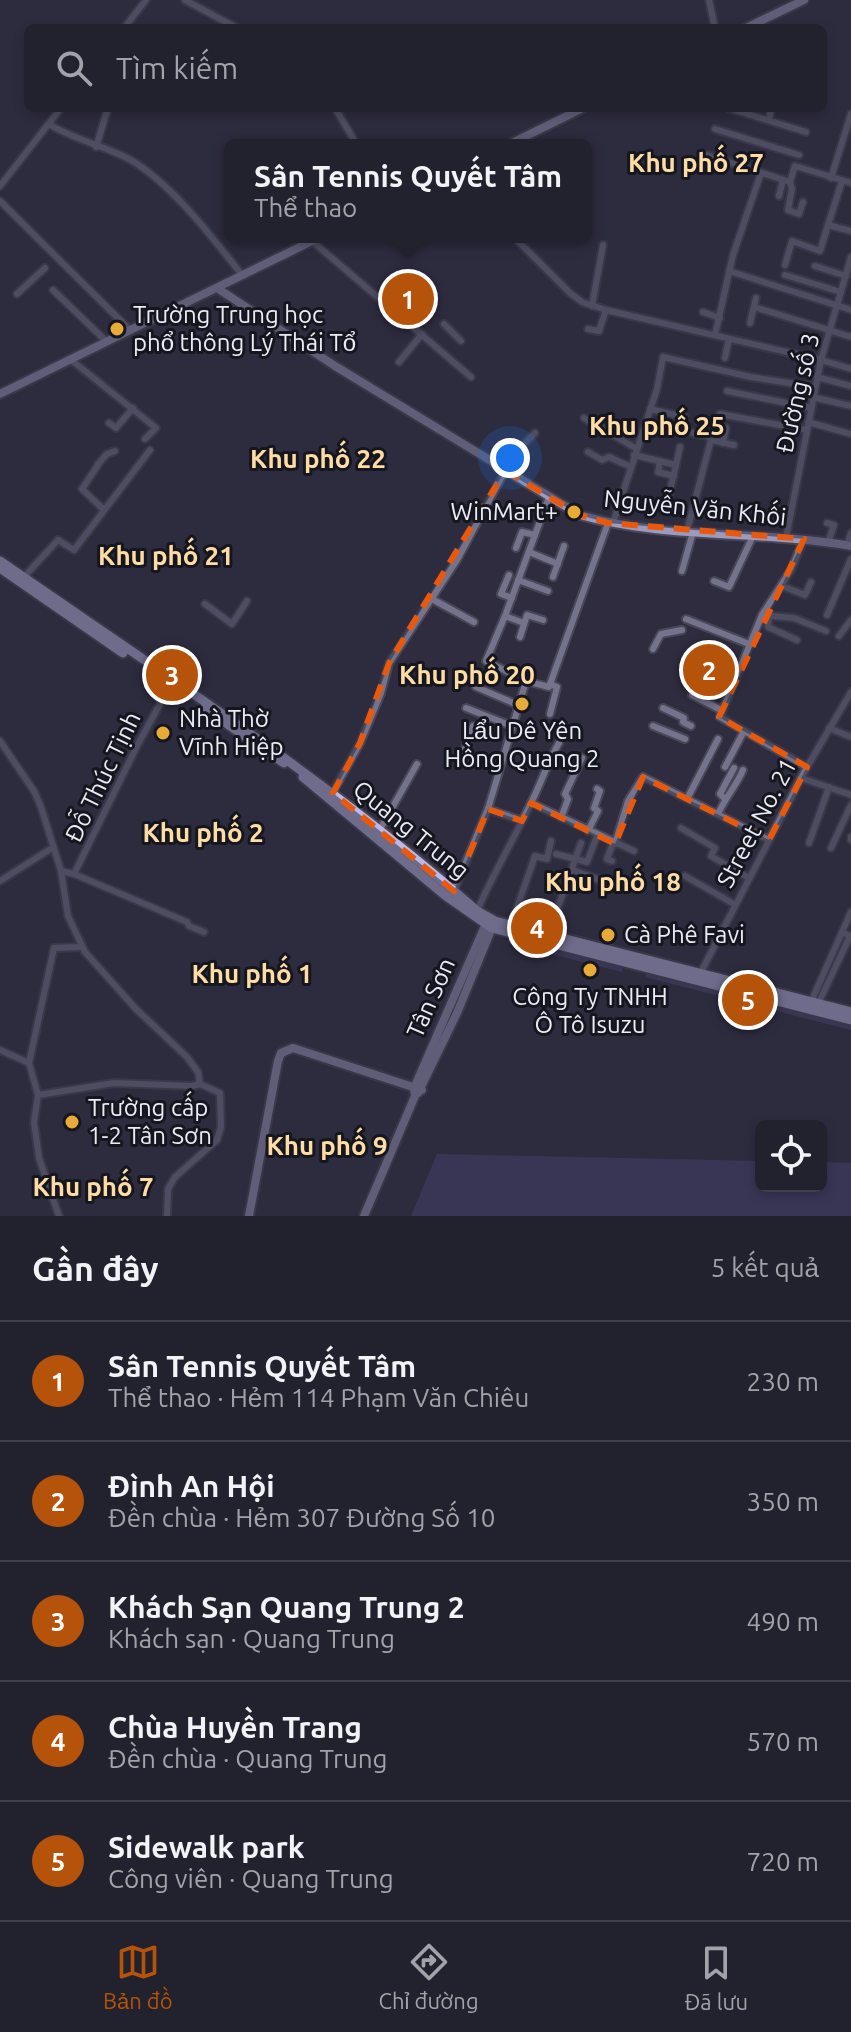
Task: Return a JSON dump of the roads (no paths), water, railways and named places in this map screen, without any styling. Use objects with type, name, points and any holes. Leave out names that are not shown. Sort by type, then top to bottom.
[{"type":"main road","name":"Quang Trung","points":[[0,561],[22,580]]},
{"type":"main road","name":"Quang Trung","points":[[0,568],[22,580],[310,778],[446,896],[490,923],[851,1020]]},
{"type":"main road","name":"Quang Trung","points":[[138,659],[310,778]]},
{"type":"main road","name":"Quang Trung","points":[[331,796],[379,831],[490,923],[511,925],[636,961]]},
{"type":"main road","name":"Quang Trung","points":[[698,977],[851,1012]]},
{"type":"street","points":[[127,24],[146,0]]},
{"type":"street","points":[[185,0],[230,24]]},
{"type":"street","points":[[709,0],[714,24]]},
{"type":"street","points":[[754,24],[804,0]]},
{"type":"street","points":[[0,186],[58,112]]},
{"type":"street","points":[[96,147],[107,112]]},
{"type":"street","points":[[337,112],[353,139]]},
{"type":"street","points":[[520,139],[575,112]]},
{"type":"street","points":[[742,112],[806,132]]},
{"type":"street","points":[[769,120],[770,112]]},
{"type":"street","points":[[831,178],[851,114]]},
{"type":"street","points":[[49,124],[133,161],[162,183],[242,275]]},
{"type":"street","points":[[715,129],[799,155]]},
{"type":"street","points":[[707,155],[787,181],[792,189],[788,210],[799,214],[803,202]]},
{"type":"street","points":[[779,196],[795,166],[851,183]]},
{"type":"street","points":[[715,335],[729,271],[761,173]]},
{"type":"street","points":[[785,265],[792,241],[821,250],[842,181]]},
{"type":"street","points":[[0,201],[130,330]]},
{"type":"street","points":[[828,225],[851,231]]},
{"type":"street","points":[[0,394],[308,243]]},
{"type":"street","points":[[320,243],[471,377]]},
{"type":"street","points":[[520,243],[570,293],[592,306],[851,369]]},
{"type":"street","points":[[592,306],[603,245]]},
{"type":"street","name":"Đường số 3","points":[[786,538],[812,397],[851,257]]},
{"type":"street","points":[[815,266],[846,276]]},
{"type":"street","points":[[17,294],[45,268]]},
{"type":"street","points":[[729,271],[851,310]]},
{"type":"street","points":[[785,275],[841,292]]},
{"type":"street","name":"Nguyễn Văn Khối","points":[[217,288],[284,334],[580,515],[610,523],[804,539],[849,546]]},
{"type":"street","points":[[53,290],[107,342]]},
{"type":"street","points":[[750,323],[756,298]]},
{"type":"street","points":[[754,307],[851,337]]},
{"type":"street","points":[[588,329],[599,331],[606,310]]},
{"type":"street","points":[[703,312],[720,318]]},
{"type":"street","points":[[444,324],[461,341]]},
{"type":"street","points":[[399,362],[422,334]]},
{"type":"street","points":[[725,358],[732,339]]},
{"type":"street","points":[[549,497],[486,661],[526,681],[547,687],[631,467],[663,357],[751,377],[815,387]]},
{"type":"street","points":[[70,359],[156,428],[145,439]]},
{"type":"street","points":[[817,377],[851,386]]},
{"type":"street","points":[[727,391],[811,408]]},
{"type":"street","points":[[812,397],[851,406]]},
{"type":"street","points":[[109,423],[116,428],[133,408]]},
{"type":"street","points":[[650,409],[684,417],[683,426],[679,428]]},
{"type":"street","points":[[720,414],[851,434]]},
{"type":"street","points":[[584,418],[635,452],[676,465]]},
{"type":"street","points":[[723,443],[726,428]]},
{"type":"street","points":[[331,796],[360,743],[381,693],[389,663],[432,599],[505,471],[535,433]]},
{"type":"street","points":[[693,433],[734,445]]},
{"type":"street","points":[[682,571],[711,440]]},
{"type":"street","points":[[666,507],[680,447]]},
{"type":"street","points":[[22,580],[58,540],[74,550],[150,450]]},
{"type":"street","points":[[104,510],[82,489],[98,464],[107,454],[115,451]]},
{"type":"street","points":[[588,452],[602,460],[609,457],[631,467]]},
{"type":"street","points":[[660,461],[658,472],[674,476]]},
{"type":"street","points":[[827,523],[834,525],[828,543]]},
{"type":"street","points":[[516,548],[522,532],[535,535]]},
{"type":"street","points":[[849,546],[851,533]]},
{"type":"street","points":[[714,581],[729,587],[753,536]]},
{"type":"street","points":[[720,714],[749,644],[791,570],[804,539]]},
{"type":"street","points":[[553,577],[564,546]]},
{"type":"street","points":[[529,552],[558,564]]},
{"type":"street","points":[[827,615],[851,559]]},
{"type":"street","points":[[509,575],[501,594],[512,598]]},
{"type":"street","points":[[518,580],[548,591]]},
{"type":"street","points":[[782,586],[805,595],[811,582]]},
{"type":"street","points":[[432,599],[474,622]]},
{"type":"street","points":[[205,604],[232,624],[247,601]]},
{"type":"street","points":[[520,637],[527,615],[543,620]]},
{"type":"street","points":[[765,615],[794,618],[826,631]]},
{"type":"street","points":[[765,615],[768,627],[797,640]]},
{"type":"street","points":[[505,616],[524,623]]},
{"type":"street","points":[[686,619],[749,644]]},
{"type":"street","points":[[839,636],[851,620]]},
{"type":"street","points":[[653,649],[661,634],[682,630]]},
{"type":"street","points":[[454,891],[488,809],[526,681]]},
{"type":"street","name":"Đỗ Thúc Tịnh","points":[[61,871],[74,874],[171,684]]},
{"type":"street","points":[[550,684],[557,687],[550,714]]},
{"type":"street","points":[[476,687],[518,705]]},
{"type":"street","name":"Street No. 21","points":[[698,977],[801,778],[851,692]]},
{"type":"street","points":[[692,695],[744,731],[807,767]]},
{"type":"street","points":[[466,708],[512,726]]},
{"type":"street","points":[[663,708],[684,718],[683,722],[691,726]]},
{"type":"street","points":[[463,754],[473,726]]},
{"type":"street","points":[[653,726],[685,739]]},
{"type":"street","points":[[829,728],[851,737]]},
{"type":"street","points":[[725,767],[744,731]]},
{"type":"street","points":[[687,799],[718,739]]},
{"type":"street","points":[[0,741],[34,791],[61,871],[68,916],[82,947],[108,981],[187,1057],[198,1072],[200,1084]]},
{"type":"street","points":[[477,911],[495,869],[531,803],[546,764],[559,743]]},
{"type":"street","points":[[561,818],[568,799],[565,794],[582,758]]},
{"type":"street","points":[[379,831],[417,764]]},
{"type":"street","points":[[725,799],[720,794],[734,768]]},
{"type":"street","points":[[718,814],[725,799],[732,795],[743,770]]},
{"type":"street","points":[[612,861],[607,859],[628,801],[643,777],[769,840]]},
{"type":"street","points":[[801,778],[851,795]]},
{"type":"street","points":[[809,843],[829,787]]},
{"type":"street","points":[[588,831],[598,811],[594,808],[600,791],[597,789]]},
{"type":"street","points":[[531,803],[634,851]]},
{"type":"street","points":[[831,848],[851,805]]},
{"type":"street","points":[[488,809],[522,821]]},
{"type":"street","points":[[681,828],[715,848],[711,856],[749,878]]},
{"type":"street","points":[[556,854],[587,862],[597,836]]},
{"type":"street","points":[[511,925],[535,856],[547,859],[551,841]]},
{"type":"street","points":[[548,935],[581,843]]},
{"type":"street","points":[[0,881],[52,848]]},
{"type":"street","points":[[573,870],[602,881]]},
{"type":"street","points":[[74,874],[204,932]]},
{"type":"street","points":[[685,876],[734,904]]},
{"type":"street","points":[[814,1003],[850,936],[842,932],[851,912]]},
{"type":"street","name":"Tân Sơn","points":[[364,1216],[490,923]]},
{"type":"street","points":[[59,1216],[39,1158],[35,1135],[38,1095],[29,1063],[54,948],[82,947]]},
{"type":"street","points":[[249,1216],[281,1053],[293,1048],[417,1091]]},
{"type":"street","points":[[0,1050],[29,1063]]},
{"type":"street","points":[[38,1095],[114,1083],[200,1084],[220,1093],[221,1127],[217,1140],[175,1177],[168,1189],[167,1216]]},
{"type":"place","name":"Sân Tennis Quyết Tâm","points":[[408,299]]},
{"type":"place","name":"Trường Trung học phổ thông Lý Thái Tổ","points":[[117,329]]},
{"type":"place","name":"WinMart+","points":[[574,512]]},
{"type":"place","name":"Đình An Hội","points":[[709,670]]},
{"type":"place","name":"Khách Sạn Quang Trung 2","points":[[172,675]]},
{"type":"place","name":"Lẩu Dê Yên Hồng Quang 2","points":[[522,704]]},
{"type":"place","name":"Nhà Thờ Vĩnh Hiệp","points":[[163,733]]},
{"type":"place","name":"Chùa Huyền Trang","points":[[537,928]]},
{"type":"place","name":"Cà Phê Favi","points":[[608,935]]},
{"type":"place","name":"Công Ty TNHH Ô Tô Isuzu","points":[[590,970]]},
{"type":"place","name":"Sidewalk park","points":[[748,1000]]},
{"type":"place","name":"Trường cấp 1-2 Tân Sơn","points":[[72,1122]]},
{"type":"district","name":"Khu phố 27","points":[[696,163]]},
{"type":"district","name":"Khu phố 25","points":[[657,426]]},
{"type":"district","name":"Khu phố 22","points":[[318,459]]},
{"type":"district","name":"Khu phố 21","points":[[166,556]]},
{"type":"district","name":"Khu phố 20","points":[[467,675]]},
{"type":"district","name":"Khu phố 2","points":[[203,833]]},
{"type":"district","name":"Khu phố 18","points":[[613,882]]},
{"type":"district","name":"Khu phố 1","points":[[252,974]]},
{"type":"district","name":"Khu phố 9","points":[[327,1146]]},
{"type":"district","name":"Khu phố 7","points":[[93,1187]]}]
